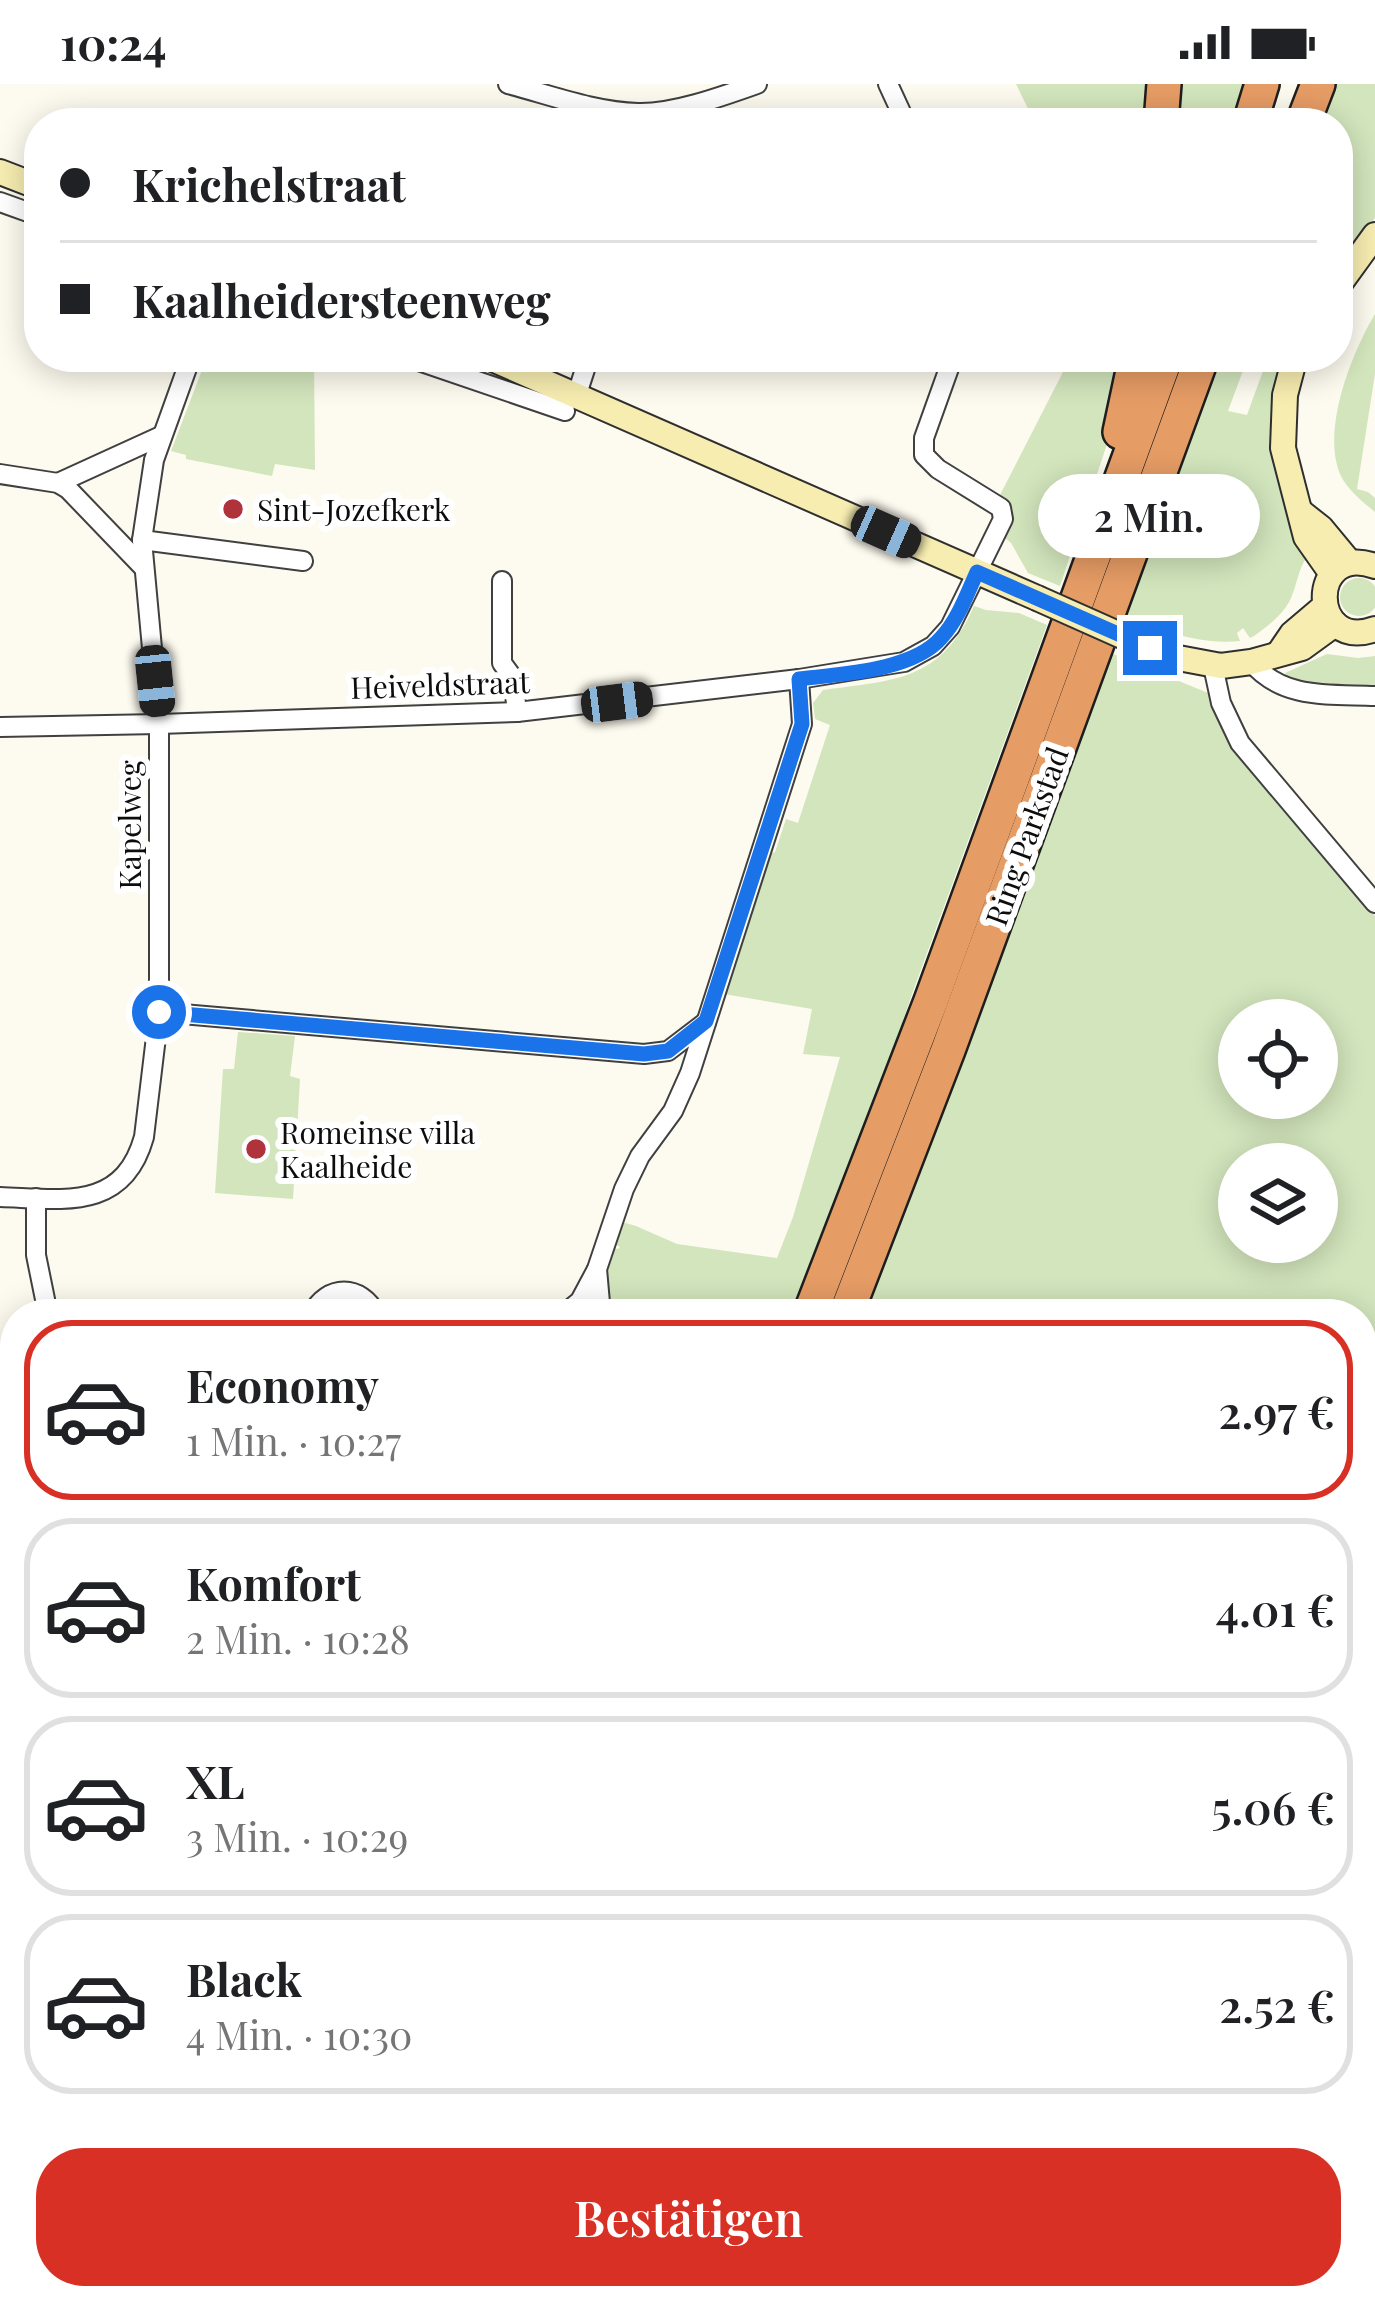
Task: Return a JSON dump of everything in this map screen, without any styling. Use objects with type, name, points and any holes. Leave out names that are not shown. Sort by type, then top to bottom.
[{"type":"highway","points":[[1088,571],[1133,372]]},
{"type":"highway","name":"Ring Parkstad","points":[[816,1299],[1161,372]]},
{"type":"highway","name":"Ring Parkstad","points":[[852,1299],[1196,372]]},
{"type":"street","points":[[508,84],[580,108]]},
{"type":"street","points":[[671,108],[758,84]]},
{"type":"street","points":[[1353,266],[1375,236]]},
{"type":"street","name":"Kapelweg","points":[[36,1198],[99,1194],[127,1174],[138,1156],[146,1124],[159,1012],[159,724],[142,539],[161,436],[185,372]]},
{"type":"street","points":[[460,372],[571,403]]},
{"type":"street","points":[[515,372],[571,403],[1173,657],[1257,670],[1281,687],[1301,693],[1375,696]]},
{"type":"street","points":[[571,403],[583,372]]},
{"type":"street","name":"Heiveldstraat","points":[[0,727],[517,712],[904,662],[938,642],[950,627],[1003,519],[1003,512],[932,465],[923,450],[948,372]]},
{"type":"street","points":[[1290,372],[1283,448],[1306,537],[1352,568],[1324,590],[1330,615],[1355,632],[1375,628]]},
{"type":"street","points":[[58,483],[161,436]]},
{"type":"street","points":[[0,474],[58,483],[68,489],[144,568]]},
{"type":"street","points":[[142,539],[303,561]]},
{"type":"street","points":[[502,581],[502,663],[513,678],[517,712]]},
{"type":"street","points":[[1257,670],[1279,652],[1302,648],[1330,615]]},
{"type":"street","points":[[1213,666],[1220,703],[1240,743],[1375,903]]},
{"type":"street","points":[[581,1299],[597,1269],[632,1169],[684,1091],[802,724],[799,679]]},
{"type":"street","points":[[159,1012],[644,1054],[668,1051],[706,1021]]},
{"type":"street","points":[[0,1197],[36,1198],[38,1274],[44,1299]]},
{"type":"street","points":[[597,1269],[600,1299]]},
{"type":"street","points":[[323,1299],[348,1291],[366,1299]]},
{"type":"green space","points":[[1016,84],[1157,84],[1155,108],[1028,108]]},
{"type":"green space","points":[[1170,84],[1253,84],[1245,108],[1169,108]]},
{"type":"green space","points":[[1329,84],[1375,84],[1375,218],[1353,246],[1353,108],[1318,108]]},
{"type":"green space","points":[[1375,314],[1375,374],[1357,489],[1375,498],[1375,512],[1342,478],[1336,460],[1336,417],[1357,349]]},
{"type":"green space","points":[[201,372],[314,372],[315,470],[275,464],[272,476],[186,459],[171,451]]},
{"type":"green space","points":[[1125,372],[1111,432],[1060,586],[1028,573],[1003,536],[1012,517],[999,497],[1062,374]]},
{"type":"green space","points":[[1217,372],[1242,372],[1228,411],[1247,415],[1263,372],[1277,372],[1271,406],[1273,455],[1284,502],[1306,558],[1280,614],[1250,638],[1243,628],[1237,633],[1240,641],[1224,642],[1179,635],[1121,613]]},
{"type":"green space","points":[[1359,578],[1373,583],[1373,611],[1359,616],[1345,611],[1340,597],[1345,583]]},
{"type":"green space","points":[[974,606],[1019,613],[1047,625],[804,1299],[604,1299],[601,1276],[611,1247],[620,1247],[615,1244],[622,1222],[677,1244],[777,1258],[840,1057],[803,1054],[812,1009],[724,994],[769,854],[775,852],[786,819],[798,823],[830,725],[815,719],[813,703],[823,690],[913,672],[931,663],[961,631]]},
{"type":"green space","points":[[1106,651],[1208,693],[1247,756],[1375,916],[1375,1299],[864,1299]]},
{"type":"green space","points":[[1327,654],[1375,656],[1375,690],[1301,686],[1287,677],[1285,673]]},
{"type":"green space","points":[[238,1032],[295,1036],[290,1076],[300,1079],[293,1199],[215,1193],[223,1069],[234,1069]]},
{"type":"place","name":"Sint-Jozefkerk","points":[[233,509]]},
{"type":"place","name":"Romeinse villa Kaalheide","points":[[256,1149]]},
{"type":"route","points":[[159,1012],[644,1054],[668,1051],[706,1021],[802,724],[799,679],[904,662],[927,650],[950,627],[977,572],[1150,648]]}]
